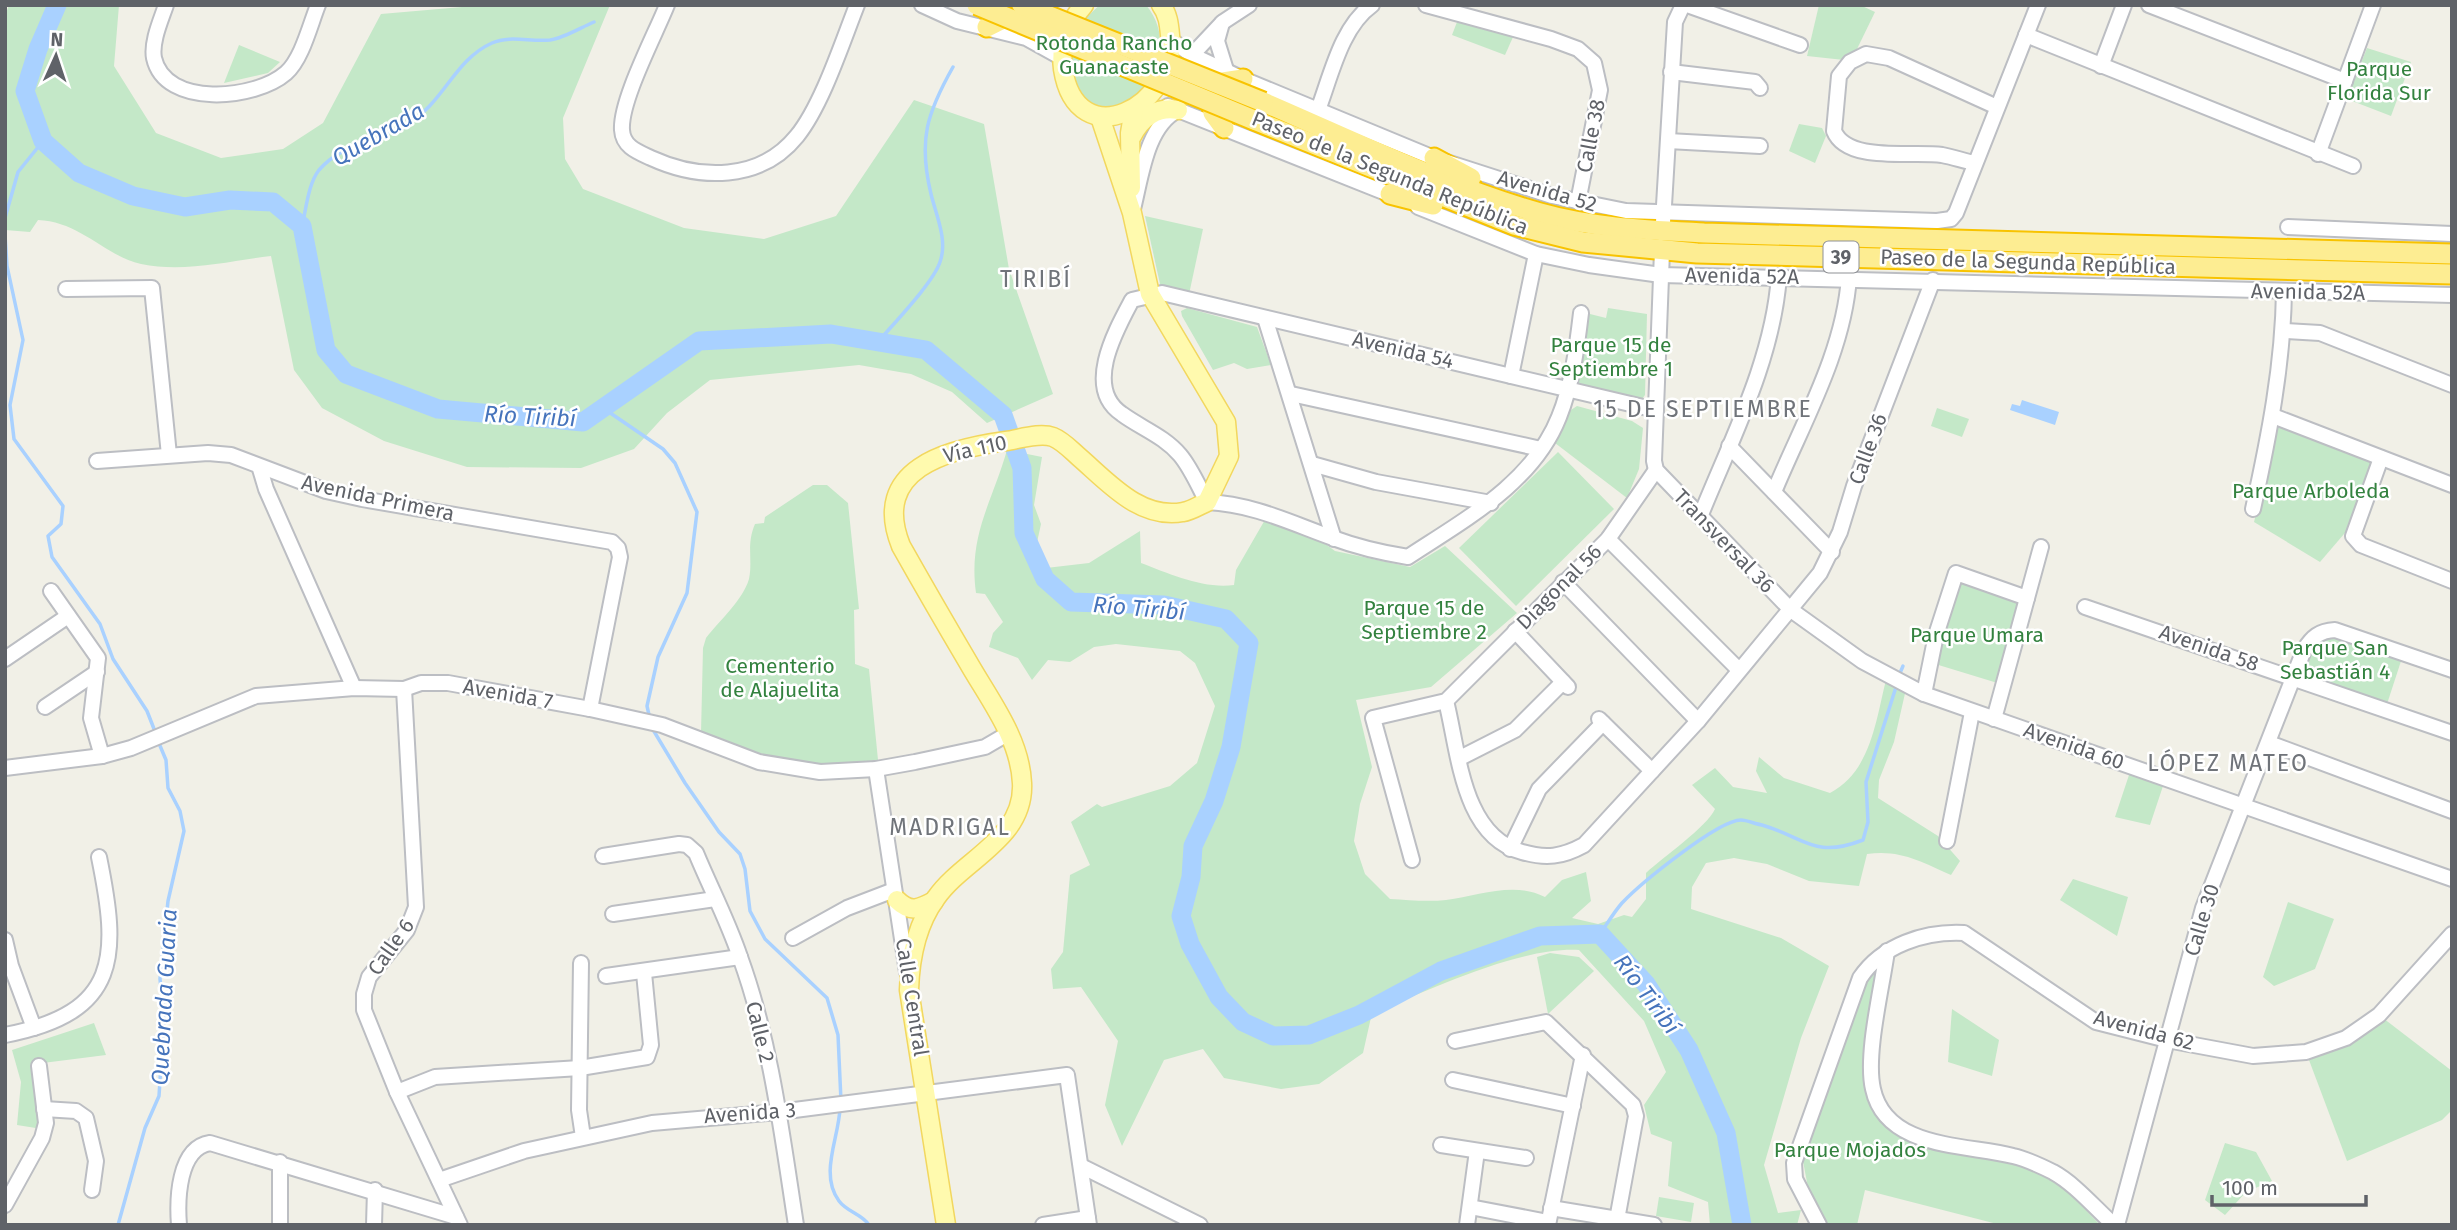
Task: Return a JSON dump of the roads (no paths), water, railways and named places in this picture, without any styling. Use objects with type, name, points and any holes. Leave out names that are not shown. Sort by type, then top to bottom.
[{"type":"highway","name":"Paseo de la Segunda República","points":[[978,5],[1541,214],[1608,226],[1663,231],[2452,274]]},
{"type":"highway","points":[[987,27],[1001,20],[1010,5]]},
{"type":"highway","name":"Paseo de la Segunda República","points":[[1022,5],[1514,225],[1583,242],[1663,231],[2452,254]]},
{"type":"highway","points":[[1224,128],[1213,113],[1211,94],[1235,75]]},
{"type":"highway","points":[[1434,158],[1541,214]]},
{"type":"highway","points":[[1390,194],[1514,225]]},
{"type":"main road","points":[[1084,5],[1067,31],[1062,58],[1066,83],[1074,101],[1100,117],[1116,117],[1140,104],[1165,75],[1171,40],[1164,7]]},
{"type":"main road","points":[[1132,213],[1130,150],[1140,104]]},
{"type":"main road","points":[[1130,150],[1138,126],[1147,117],[1158,111],[1178,110]]},
{"type":"main road","points":[[1100,117],[1132,213],[1150,294],[1226,422],[1229,456],[1207,502]]},
{"type":"main road","name":"Vía 110","points":[[909,990],[914,949],[934,901],[1001,837],[1018,812],[1021,776],[1009,733],[901,546],[891,513],[901,486],[921,466],[950,452],[980,444],[1041,436],[1053,437],[1062,442],[1131,502],[1157,512],[1184,512],[1207,502]]},
{"type":"main road","points":[[895,895],[909,909],[920,908],[934,901]]},
{"type":"main road","name":"Calle Central","points":[[909,990],[928,1094],[946,1225]]},
{"type":"street","points":[[166,5],[154,43],[153,56],[158,67],[176,85],[208,96],[239,93],[263,86],[285,74],[294,63],[318,5]]},
{"type":"street","points":[[667,5],[626,106],[622,130],[624,140],[633,149],[674,168],[701,174],[745,171],[766,162],[797,136],[835,61],[857,5]]},
{"type":"street","points":[[922,5],[957,21],[1026,38],[1062,58]]},
{"type":"street","points":[[1192,55],[1223,22],[1249,5]]},
{"type":"street","points":[[1318,110],[1350,29],[1359,16],[1372,5]]},
{"type":"street","name":"Calle 38","points":[[1426,5],[1578,49],[1589,57],[1597,70],[1600,90],[1578,202]]},
{"type":"street","points":[[1656,470],[1654,461],[1661,275],[1675,22],[1685,5],[1800,45]]},
{"type":"street","points":[[1997,107],[1889,58],[1872,54],[1856,57],[1839,76],[1833,127],[1838,139],[1847,147],[1862,151],[1942,155],[1974,163],[1997,107],[2026,36],[2038,5]]},
{"type":"street","points":[[2101,66],[2124,5]]},
{"type":"street","points":[[2149,5],[2345,81]]},
{"type":"street","points":[[2318,154],[2368,7]]},
{"type":"street","points":[[1223,22],[1217,41],[1235,75]]},
{"type":"street","points":[[2026,36],[2353,166]]},
{"type":"street","name":"Avenida 52","points":[[1171,40],[1192,55],[1235,75],[1434,158],[1578,202],[1614,210],[1663,231],[1951,219],[1974,163]]},
{"type":"street","points":[[1671,72],[1755,82],[1760,88]]},
{"type":"street","name":"Avenida 52A","points":[[1140,104],[1178,110],[1536,254],[1588,265],[1661,275],[2452,295]]},
{"type":"street","points":[[1132,213],[1155,133],[1169,115],[1178,110]]},
{"type":"street","points":[[1668,141],[1760,146]]},
{"type":"street","points":[[2288,228],[2452,234]]},
{"type":"street","points":[[1511,376],[1536,254]]},
{"type":"street","points":[[1700,517],[1763,358],[1777,309],[1779,276]]},
{"type":"street","points":[[1774,492],[1836,343],[1847,303],[1849,278]]},
{"type":"street","name":"Calle 36","points":[[1510,849],[1539,858],[1563,856],[1584,845],[1698,721],[1791,610],[1832,552],[1933,280]]},
{"type":"street","points":[[66,289],[152,288],[169,455]]},
{"type":"street","points":[[2253,509],[2273,416],[2284,331],[2284,291]]},
{"type":"street","name":"Avenida 54","points":[[1150,294],[1162,293],[1656,410]]},
{"type":"street","points":[[1150,294],[1132,300],[1107,351],[1106,393],[1114,408],[1143,426],[1180,455],[1207,502],[1225,503],[1280,516],[1334,538],[1408,557],[1491,503],[1541,449],[1559,418],[1581,313]]},
{"type":"street","points":[[1265,318],[1334,538]]},
{"type":"street","points":[[2284,331],[2320,333],[2452,385]]},
{"type":"street","points":[[1291,394],[1541,449]]},
{"type":"street","points":[[2273,416],[2452,485]]},
{"type":"street","points":[[1729,446],[1832,552]]},
{"type":"street","name":"Avenida Primera","points":[[97,461],[208,453],[231,455],[260,469],[362,499],[612,542],[618,548],[620,557],[590,709]]},
{"type":"street","points":[[2381,458],[2353,536],[2361,545],[2452,582]]},
{"type":"street","points":[[1312,464],[1376,482],[1491,503]]},
{"type":"street","points":[[260,469],[266,489],[354,688]]},
{"type":"street","name":"Transversal 36","points":[[1656,470],[1791,610]]},
{"type":"street","name":"Diagonal 56","points":[[1447,701],[1608,538],[1656,470]]},
{"type":"street","points":[[1608,538],[1740,670]]},
{"type":"street","points":[[1994,719],[2040,547]]},
{"type":"street","points":[[1924,694],[1936,635],[1956,573],[2027,598]]},
{"type":"street","points":[[1563,582],[1698,721]]},
{"type":"street","points":[[51,591],[98,658],[91,718],[102,756]]},
{"type":"street","name":"Avenida 58","points":[[2085,607],[2452,733]]},
{"type":"street","name":"Avenida 60","points":[[1791,610],[1862,661],[1924,694],[2452,879]]},
{"type":"street","points":[[5,659],[68,615]]},
{"type":"street","name":"Calle 30","points":[[2115,1225],[2203,908],[2304,650],[2312,638],[2322,631],[2335,630],[2452,670]]},
{"type":"street","points":[[1460,758],[1515,730],[1566,685],[1515,631]]},
{"type":"street","points":[[44,706],[97,672]]},
{"type":"street","name":"Avenida 7","points":[[5,768],[102,756],[131,748],[256,696],[354,688],[404,690],[421,683],[447,683],[662,725],[759,762],[820,772],[876,769],[985,747],[1009,733]]},
{"type":"street","name":"Calle 6","points":[[404,690],[416,908],[407,930],[369,976],[363,1002],[368,1024],[397,1092],[458,1221]]},
{"type":"street","points":[[1412,860],[1373,718],[1447,701],[1474,813],[1486,830],[1510,849],[1539,789],[1601,721],[1652,771]]},
{"type":"street","points":[[1947,841],[1972,712]]},
{"type":"street","points":[[2269,743],[2452,811]]},
{"type":"street","name":"Calle Central","points":[[876,769],[909,990]]},
{"type":"street","name":"Calle 2","points":[[603,856],[680,844],[692,848],[740,957],[779,1112],[796,1225]]},
{"type":"street","points":[[5,1035],[34,1028],[78,1007],[90,997],[107,970],[112,938],[99,856]]},
{"type":"street","points":[[793,938],[847,908],[895,895]]},
{"type":"street","points":[[612,914],[715,898]]},
{"type":"street","name":"Avenida 62","points":[[1887,951],[1941,932],[1964,933],[2096,1022],[2167,1040],[2253,1056],[2306,1052],[2346,1038],[2379,1015],[2452,934]]},
{"type":"street","points":[[5,940],[11,966],[34,1028]]},
{"type":"street","points":[[1887,951],[1871,1068],[1873,1091],[1886,1116],[1913,1135],[1946,1145],[2016,1156],[2055,1173],[2115,1225]]},
{"type":"street","points":[[1819,1225],[1795,1178],[1794,1163],[1860,978],[1870,963],[1887,951]]},
{"type":"street","points":[[606,976],[643,973],[740,957]]},
{"type":"street","points":[[581,962],[579,1110],[583,1137]]},
{"type":"street","points":[[397,1092],[435,1077],[580,1068],[639,1060],[652,1051],[643,973]]},
{"type":"street","points":[[1455,1041],[1541,1022],[1550,1025],[1633,1105],[1636,1116],[1616,1222]]},
{"type":"street","points":[[1549,1218],[1583,1055]]},
{"type":"street","points":[[5,1205],[42,1138],[46,1123],[39,1066]]},
{"type":"street","name":"Avenida 3","points":[[439,1180],[482,1163],[583,1137],[707,1116],[841,1105],[1067,1075],[1081,1166]]},
{"type":"street","points":[[1453,1080],[1573,1106]]},
{"type":"street","points":[[44,1109],[76,1111],[86,1118],[96,1160],[92,1189]]},
{"type":"street","points":[[179,1225],[183,1170],[193,1152],[202,1144],[215,1143],[375,1190],[458,1221]]},
{"type":"street","points":[[1441,1144],[1526,1158]]},
{"type":"street","points":[[1467,1225],[1477,1151]]},
{"type":"street","points":[[279,1225],[281,1162]]},
{"type":"street","points":[[1043,1225],[1089,1222],[1081,1166]]},
{"type":"street","points":[[1081,1166],[1200,1225]]},
{"type":"street","points":[[374,1225],[375,1190]]},
{"type":"street","points":[[1470,1207],[1549,1218],[1654,1225]]},
{"type":"water","points":[[2022,400],[2059,412],[2055,425],[2010,410],[2012,404],[2020,406]]},
{"type":"waterway","name":"Río Tiribí","points":[[57,5],[38,49],[25,91],[43,141],[79,173],[133,196],[185,207],[230,200],[273,202],[302,226],[326,350],[346,374],[438,409],[583,422],[699,341],[831,334],[926,350],[1003,415],[1022,468],[1024,533],[1045,579],[1071,602],[1164,605],[1226,619],[1249,643],[1231,747],[1214,801],[1193,846],[1191,877],[1181,916],[1190,944],[1219,997],[1243,1022],[1273,1036],[1309,1035],[1359,1015],[1441,971],[1540,936],[1600,934],[1646,984],[1689,1050],[1726,1133],[1742,1225]]},
{"type":"waterway","name":"Quebrada","points":[[302,226],[315,176],[328,161],[361,143],[397,129],[420,115],[479,50],[506,39],[555,39],[594,22]]},
{"type":"waterway","name":"Quebrada","points":[[878,342],[922,292],[940,262],[942,236],[927,175],[925,142],[931,113],[953,67]]},
{"type":"waterway","name":"Quebrada Guaria","points":[[5,218],[18,172],[43,141]]},
{"type":"waterway","name":"Quebrada Guaria","points":[[5,235],[7,266],[23,340],[10,405],[14,439],[63,506],[61,524],[48,536],[52,557],[100,624],[113,659],[147,711],[156,734]]},
{"type":"waterway","points":[[603,408],[663,449],[675,463],[697,512],[687,593],[658,657],[647,706],[649,715]]},
{"type":"waterway","name":"Quebrada","points":[[1900,673],[1903,666]]},
{"type":"waterway","points":[[1600,934],[1622,903],[1645,882],[1698,841],[1730,823],[1748,821],[1821,847],[1833,848],[1863,840],[1868,822],[1866,782],[1896,687]]},
{"type":"waterway","points":[[652,728],[719,832],[740,854],[745,869],[750,911],[765,939],[827,998],[838,1035],[841,1101]]},
{"type":"waterway","name":"Quebrada Guaria","points":[[118,1225],[145,1128],[159,1096],[164,1017],[160,979],[168,901],[184,831],[180,811],[168,788],[166,760],[158,741]]},
{"type":"waterway","points":[[840,1108],[830,1168],[833,1190],[842,1205],[869,1225]]},
{"type":"district","name":"TIRIBÍ","points":[[1036,279]]},
{"type":"district","name":"15 DE SEPTIEMBRE","points":[[1703,409]]},
{"type":"district","name":"LÓPEZ MATEO","points":[[2228,763]]},
{"type":"district","name":"MADRIGAL","points":[[950,827]]},
{"type":"park label","name":"Rotonda Rancho Guanacaste","points":[[1114,55]]},
{"type":"park label","name":"Parque Florida Sur","points":[[2379,81]]},
{"type":"park label","name":"Parque 15 de Septiembre 1","points":[[1611,357]]},
{"type":"park label","name":"Parque Arboleda","points":[[2311,491]]},
{"type":"park label","name":"Parque 15 de Septiembre 2","points":[[1424,620]]},
{"type":"park label","name":"Parque Umara","points":[[1977,635]]},
{"type":"park label","name":"Parque San Sebastián 4","points":[[2335,660]]},
{"type":"park label","name":"Cementerio de Alajuelita","points":[[780,678]]},
{"type":"park label","name":"Parque Mojados","points":[[1850,1150]]}]
